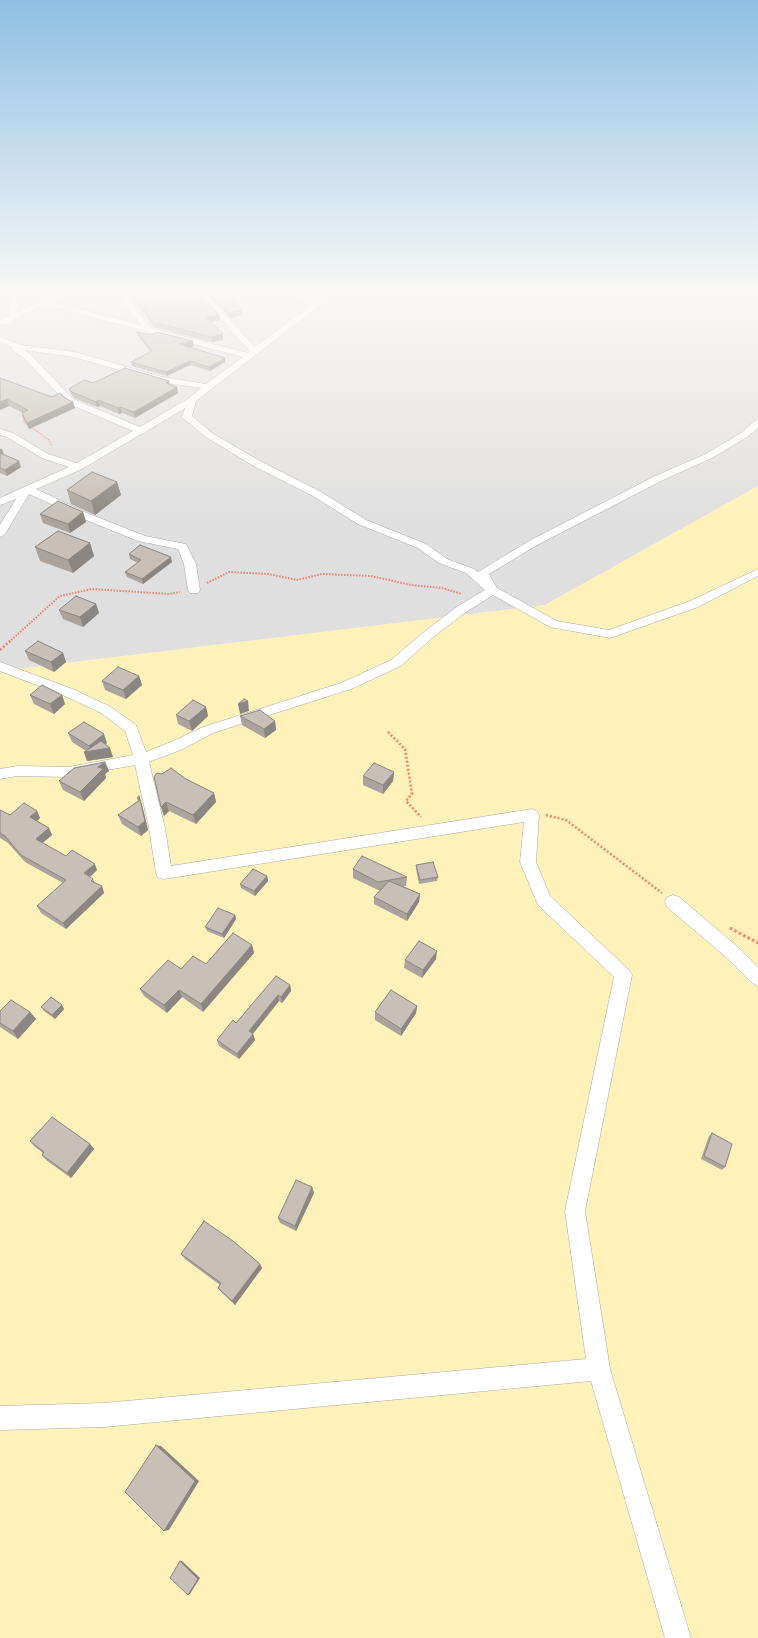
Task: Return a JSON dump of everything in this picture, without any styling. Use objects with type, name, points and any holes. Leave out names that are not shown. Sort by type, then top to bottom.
[{"type":"street","points":[[39,369],[70,401],[142,431]]},
{"type":"street","points":[[127,369],[161,379],[208,387]]},
{"type":"street","points":[[0,502],[78,467],[142,431],[192,400],[231,369]]},
{"type":"street","points":[[192,400],[187,417],[209,435],[256,463],[317,494],[362,522],[422,546],[443,561],[470,571],[493,590],[554,624],[610,634],[694,604],[758,572]]},
{"type":"street","points":[[493,590],[483,573],[533,543],[659,478],[709,456],[744,435],[758,423]]},
{"type":"street","points":[[0,432],[10,435],[45,456],[78,467]]},
{"type":"street","points":[[0,534],[28,489]]},
{"type":"street","points":[[28,489],[83,515],[142,539],[182,546],[190,564],[194,590]]},
{"type":"street","points":[[0,774],[17,771],[69,772],[140,760],[178,745],[208,730],[346,686],[396,663],[428,635],[462,609],[493,590]]},
{"type":"street","points":[[0,666],[70,693],[106,710],[131,728],[157,828],[164,873],[532,815],[528,862],[544,900],[623,975],[575,1211],[599,1369],[678,1638]]},
{"type":"street","points":[[673,902],[733,953],[758,978]]},
{"type":"street","points":[[0,1418],[104,1415],[599,1369]]},
{"type":"path","points":[[30,412],[23,416],[24,422],[49,440],[52,447],[45,456]]},
{"type":"path","points":[[0,650],[60,596],[92,589],[169,594],[194,590],[229,572],[268,574],[297,580],[322,574],[370,576],[411,585],[442,588],[473,596],[493,590]]},
{"type":"path","points":[[388,732],[404,749],[410,767],[412,794],[406,801],[420,817],[425,820]]},
{"type":"path","points":[[544,814],[566,820],[673,902]]},
{"type":"path","points":[[728,927],[758,943]]},
{"type":"shaded area","points":[[0,369],[758,369],[758,486],[545,605],[0,671]]},
{"type":"sand","points":[[758,486],[758,1638],[0,1638],[0,671],[545,605]]},
{"type":"building","points":[[122,369],[130,369],[169,381],[166,383],[177,387],[134,412],[120,407],[118,408],[98,400],[96,402],[72,392],[69,389],[84,380],[93,383]]},
{"type":"building","points":[[157,369],[172,369],[166,372]]},
{"type":"building","points":[[0,378],[52,397],[60,393],[65,398],[73,402],[27,423],[22,413],[28,410],[7,399],[0,402]]},
{"type":"building","points":[[0,453],[19,461],[5,470],[0,468]]},
{"type":"building","points":[[92,472],[117,482],[91,501],[67,490]]},
{"type":"building","points":[[58,501],[83,512],[68,524],[40,514]]},
{"type":"building","points":[[58,531],[90,543],[68,560],[35,547]]},
{"type":"building","points":[[140,545],[171,557],[142,579],[125,572],[141,560],[129,554]]},
{"type":"building","points":[[76,596],[96,604],[80,617],[59,610]]},
{"type":"building","points":[[38,641],[63,653],[51,662],[25,651]]},
{"type":"building","points":[[118,667],[139,676],[123,690],[102,681]]},
{"type":"building","points":[[42,685],[62,695],[50,704],[30,695]]},
{"type":"building","points":[[244,699],[248,701],[238,704]]},
{"type":"building","points":[[193,700],[206,707],[189,721],[176,715]]},
{"type":"building","points":[[260,710],[275,721],[264,729],[240,716]]},
{"type":"building","points":[[84,722],[104,734],[89,746],[68,733]]},
{"type":"building","points":[[101,741],[110,748],[84,752]]},
{"type":"building","points":[[105,762],[98,767],[103,769],[80,792],[59,781],[74,768]]},
{"type":"building","points":[[374,763],[394,772],[383,785],[363,776]]},
{"type":"building","points":[[171,768],[186,779],[214,793],[193,815],[166,802],[161,807],[154,777],[157,773],[162,774]]},
{"type":"building","points":[[140,800],[145,821],[138,827],[118,815]]},
{"type":"building","points":[[24,803],[37,811],[30,817],[49,828],[36,839],[66,856],[72,850],[95,864],[84,873],[93,879],[91,881],[102,886],[63,923],[37,906],[66,880],[21,855],[5,836],[0,833],[0,810],[10,815]]},
{"type":"building","points":[[362,856],[407,877],[378,882],[353,869]]},
{"type":"building","points":[[433,862],[438,877],[420,880],[416,865]]},
{"type":"building","points":[[253,869],[267,876],[254,891],[240,884]]},
{"type":"building","points":[[389,881],[420,894],[407,914],[374,897]]},
{"type":"building","points":[[218,908],[235,915],[222,934],[205,927]]},
{"type":"building","points":[[233,933],[252,945],[201,1004],[179,990],[164,1005],[140,989],[168,960],[181,969],[193,956],[206,964]]},
{"type":"building","points":[[419,941],[437,951],[423,970],[405,960]]},
{"type":"building","points":[[276,976],[290,985],[281,997],[278,995],[249,1031],[253,1034],[237,1054],[217,1040],[233,1020],[236,1023]]},
{"type":"building","points":[[391,990],[417,1006],[401,1029],[375,1012]]},
{"type":"building","points":[[51,997],[62,1005],[52,1015],[41,1007]]},
{"type":"building","points":[[11,1000],[30,1012],[13,1031],[0,1023],[0,1011]]},
{"type":"building","points":[[52,1117],[90,1144],[67,1173],[42,1155],[44,1152],[30,1141]]},
{"type":"building","points":[[712,1133],[732,1144],[725,1167],[704,1156]]},
{"type":"building","points":[[296,1180],[312,1187],[295,1226],[278,1218]]},
{"type":"building","points":[[204,1221],[233,1241],[260,1264],[232,1301],[218,1288],[221,1283],[181,1254]]},
{"type":"building","points":[[156,1445],[195,1481],[164,1531],[125,1492]]},
{"type":"building","points":[[180,1561],[198,1579],[188,1595],[170,1578]]}]
